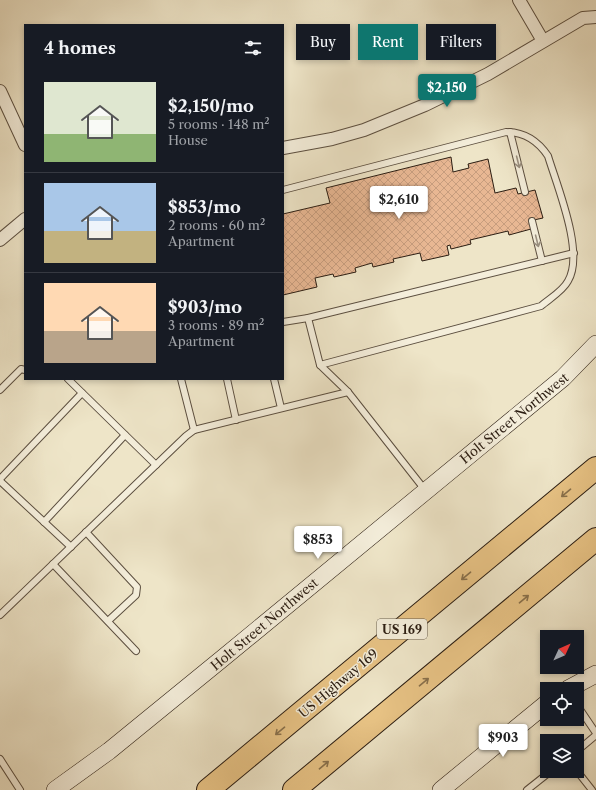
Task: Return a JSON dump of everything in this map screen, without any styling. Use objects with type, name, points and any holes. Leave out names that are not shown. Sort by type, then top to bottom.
[{"type":"highway","name":"US Highway 169","points":[[208,790],[596,468]]},
{"type":"highway","points":[[294,790],[596,539]]},
{"type":"street","points":[[519,0],[543,41]]},
{"type":"street","points":[[284,148],[332,139],[364,130],[425,105],[488,74],[583,18],[596,17]]},
{"type":"street","points":[[0,91],[24,143]]},
{"type":"street","points":[[0,240],[24,220]]},
{"type":"street","name":"Holt Street Northwest","points":[[55,790],[115,746],[563,378],[596,344]]},
{"type":"street","points":[[581,682],[596,674]]},
{"type":"street","points":[[441,790],[540,709]]},
{"type":"lane","points":[[510,132],[525,192]]},
{"type":"lane","points":[[284,190],[510,132],[528,136],[540,145],[548,156],[573,242],[574,262],[568,282],[541,306],[320,365]]},
{"type":"lane","points":[[532,220],[542,261]]},
{"type":"lane","points":[[284,322],[308,318],[574,253]]},
{"type":"lane","points":[[308,318],[320,365],[348,392],[425,490]]},
{"type":"lane","points":[[0,390],[21,369],[24,370]]},
{"type":"lane","points":[[69,380],[156,465]]},
{"type":"lane","points":[[181,380],[194,430]]},
{"type":"lane","points":[[226,380],[236,420]]},
{"type":"lane","points":[[274,380],[281,408]]},
{"type":"lane","points":[[0,615],[194,430],[348,392]]},
{"type":"lane","points":[[70,547],[0,480],[82,393]]},
{"type":"lane","points":[[44,522],[125,435]]},
{"type":"lane","points":[[86,532],[137,587],[136,595],[108,621]]},
{"type":"lane","points":[[53,564],[136,651]]},
{"type":"lane","points":[[584,716],[596,734],[584,745]]},
{"type":"lane","points":[[0,759],[20,790]]},
{"type":"lane","points":[[531,789],[543,778]]},
{"type":"lane","points":[[583,778],[592,790]]},
{"type":"building","points":[[451,157],[453,172],[469,168],[468,164],[488,159],[495,193],[516,188],[518,194],[535,190],[543,218],[529,221],[531,229],[509,235],[508,231],[470,240],[471,244],[451,249],[450,245],[447,246],[449,255],[422,261],[420,253],[393,259],[394,262],[373,267],[372,263],[355,268],[356,272],[334,277],[333,274],[315,278],[317,287],[284,295],[284,214],[330,203],[326,188]]}]
